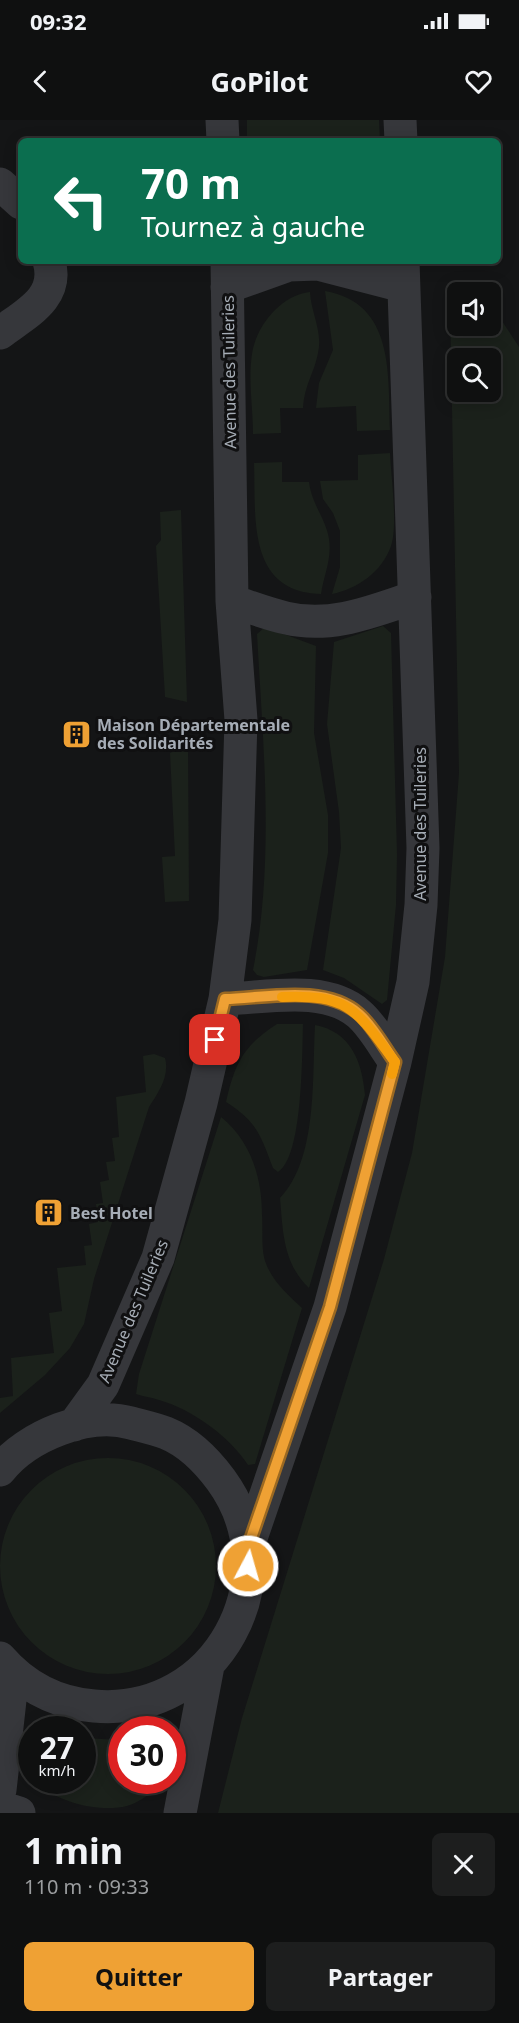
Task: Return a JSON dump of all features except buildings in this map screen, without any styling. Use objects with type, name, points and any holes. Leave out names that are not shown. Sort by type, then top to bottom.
[{"type":"street","points":[[222,120],[223,138]]},
{"type":"street","points":[[400,120],[401,138]]},
{"type":"street","points":[[0,184],[18,201]]},
{"type":"street","points":[[0,333],[43,301],[53,275],[50,264]]},
{"type":"street","points":[[227,274],[289,265],[318,264],[403,274]]},
{"type":"street","name":"Avenue des Tuileries","points":[[74,1425],[103,1384],[158,1258],[201,1103],[225,999],[235,920],[241,795],[241,720],[232,601],[227,274]]},
{"type":"street","name":"Avenue des Tuileries","points":[[249,1544],[330,1307],[395,1062],[413,982],[421,905],[423,848],[403,274]]},
{"type":"street","points":[[232,601],[288,619],[327,622],[357,617],[415,597]]},
{"type":"street","points":[[225,999],[314,996],[338,1002],[359,1014],[395,1062]]},
{"type":"street","points":[[2,1465],[38,1438],[74,1425],[122,1421],[167,1433],[206,1460],[235,1499],[249,1544],[248,1588],[234,1630],[208,1666],[180,1688],[147,1702],[112,1708],[76,1705],[42,1693],[6,1666]]},
{"type":"street","points":[[0,1790],[6,1666]]},
{"type":"street","points":[[180,1813],[208,1666]]},
{"type":"street","points":[[0,1807],[19,1813]]},
{"type":"shaded area","points":[[247,120],[379,120],[380,138],[247,138]]},
{"type":"shaded area","points":[[325,291],[348,298],[364,310],[376,326],[383,344],[387,365],[390,430],[357,431],[356,406],[316,408],[319,383],[333,350]]},
{"type":"shaded area","points":[[310,292],[319,345],[303,408],[280,408],[281,433],[253,434],[250,374],[254,343],[264,323],[280,306],[299,294]]},
{"type":"shaded area","points":[[501,319],[519,347],[519,1813],[218,1813],[242,1718],[384,1259],[412,1153],[445,957],[459,773],[452,402],[501,402],[501,348],[451,348],[451,336],[501,336]]},
{"type":"shaded area","points":[[390,453],[394,514],[391,546],[382,564],[368,578],[341,592],[332,594],[340,567],[340,531],[333,513],[323,499],[320,481],[358,480],[358,455]]},
{"type":"shaded area","points":[[282,462],[282,482],[309,482],[313,498],[325,525],[329,539],[329,553],[321,594],[297,590],[279,580],[267,566],[260,548],[256,527],[254,463]]},
{"type":"shaded area","points":[[181,510],[187,702],[165,697],[156,546],[161,540],[160,512]]},
{"type":"shaded area","points":[[383,626],[391,633],[397,854],[396,905],[387,1000],[382,1004],[344,978],[323,970],[341,848],[339,812],[327,724],[334,642]]},
{"type":"shaded area","points":[[265,627],[316,646],[314,733],[328,815],[328,853],[307,970],[264,977],[257,975],[253,970],[260,929],[266,845],[257,634]]},
{"type":"shaded area","points":[[188,745],[189,901],[165,902],[162,857],[175,856],[170,753]]},
{"type":"shaded area","points":[[277,1024],[303,1024],[297,1126],[286,1163],[278,1172],[273,1168],[261,1137],[251,1123],[226,1102],[233,1076],[242,1057],[256,1040]]},
{"type":"shaded area","points":[[315,1025],[338,1034],[346,1041],[361,1071],[365,1095],[309,1288],[300,1278],[289,1258],[280,1198],[292,1182],[307,1140],[313,1092]]},
{"type":"shaded area","points":[[154,1054],[165,1058],[165,1078],[149,1107],[94,1279],[84,1324],[70,1348],[45,1375],[0,1413],[0,1398],[13,1396],[11,1358],[54,1353],[49,1313],[62,1311],[57,1268],[86,1265],[84,1246],[92,1245],[89,1224],[98,1222],[96,1204],[103,1203],[100,1182],[109,1180],[106,1162],[115,1161],[112,1138],[119,1137],[116,1097],[146,1092],[143,1056]]},
{"type":"shaded area","points":[[221,1117],[240,1137],[257,1174],[265,1261],[280,1287],[302,1308],[255,1464],[248,1465],[231,1444],[197,1417],[172,1404],[136,1394],[139,1374]]},
{"type":"shaded area","points":[[97,1458],[119,1458],[139,1462],[159,1470],[185,1489],[204,1515],[212,1535],[216,1566],[212,1597],[204,1617],[185,1643],[159,1662],[139,1670],[119,1674],[97,1674],[77,1670],[57,1662],[39,1650],[24,1635],[12,1617],[4,1597],[0,1577],[0,1555],[4,1535],[12,1515],[24,1497],[39,1482],[57,1470],[77,1462]]},
{"type":"shaded area","points":[[96,1739],[108,1739],[108,1794],[148,1794],[137,1802],[116,1808],[91,1807],[54,1795],[96,1794]]},
{"type":"slow traffic","points":[[282,997],[314,996],[338,1002],[359,1014],[395,1062],[392,1074]]},
{"type":"place","name":"Maison Départementale des Solidarités","points":[[76,734]]},
{"type":"place","name":"Best Hotel","points":[[49,1213]]},
{"type":"route","points":[[215,1040],[225,999],[314,996],[338,1002],[359,1014],[395,1062],[330,1307],[249,1544],[248,1566]]}]
